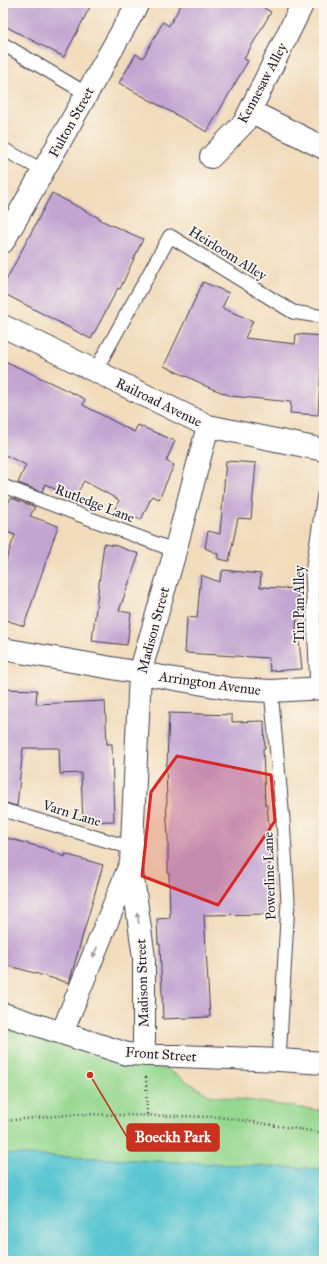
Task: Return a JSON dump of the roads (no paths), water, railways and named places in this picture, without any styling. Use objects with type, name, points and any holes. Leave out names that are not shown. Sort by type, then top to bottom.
[{"type":"street","name":"Fulton Street","points":[[3,242],[138,3]]},
{"type":"street","name":"Kennesaw Alley","points":[[211,157],[244,123],[303,3]]},
{"type":"street","points":[[250,111],[324,148]]},
{"type":"street","name":"Railroad Avenue","points":[[3,326],[208,426],[324,450]]},
{"type":"street","name":"Madison Street","points":[[144,1055],[144,958],[131,856],[140,673],[176,551],[208,426]]},
{"type":"street","name":"Arrington Avenue","points":[[3,649],[232,689],[271,692],[320,689]]},
{"type":"street","name":"Madison Street","points":[[62,1033],[131,856]]},
{"type":"street","name":"Front Street","points":[[3,1014],[127,1054],[324,1063]]},
{"type":"lane","points":[[3,44],[86,94]]},
{"type":"lane","points":[[3,149],[44,171]]},
{"type":"lane","name":"Heirloom Alley","points":[[95,371],[170,236],[293,312],[324,317]]},
{"type":"lane","name":"Rutledge Lane","points":[[3,486],[176,551]]},
{"type":"lane","name":"Tin Pan Alley","points":[[320,689],[312,573],[324,495]]},
{"type":"lane","name":"Powerline Lane","points":[[271,692],[283,820],[288,902],[279,1060]]},
{"type":"lane","name":"Varn Lane","points":[[3,810],[131,856]]},
{"type":"water","points":[[3,1154],[324,1169],[324,1261],[3,1261]]},
{"type":"place","name":"Boeckh Park","points":[[90,1075]]}]
